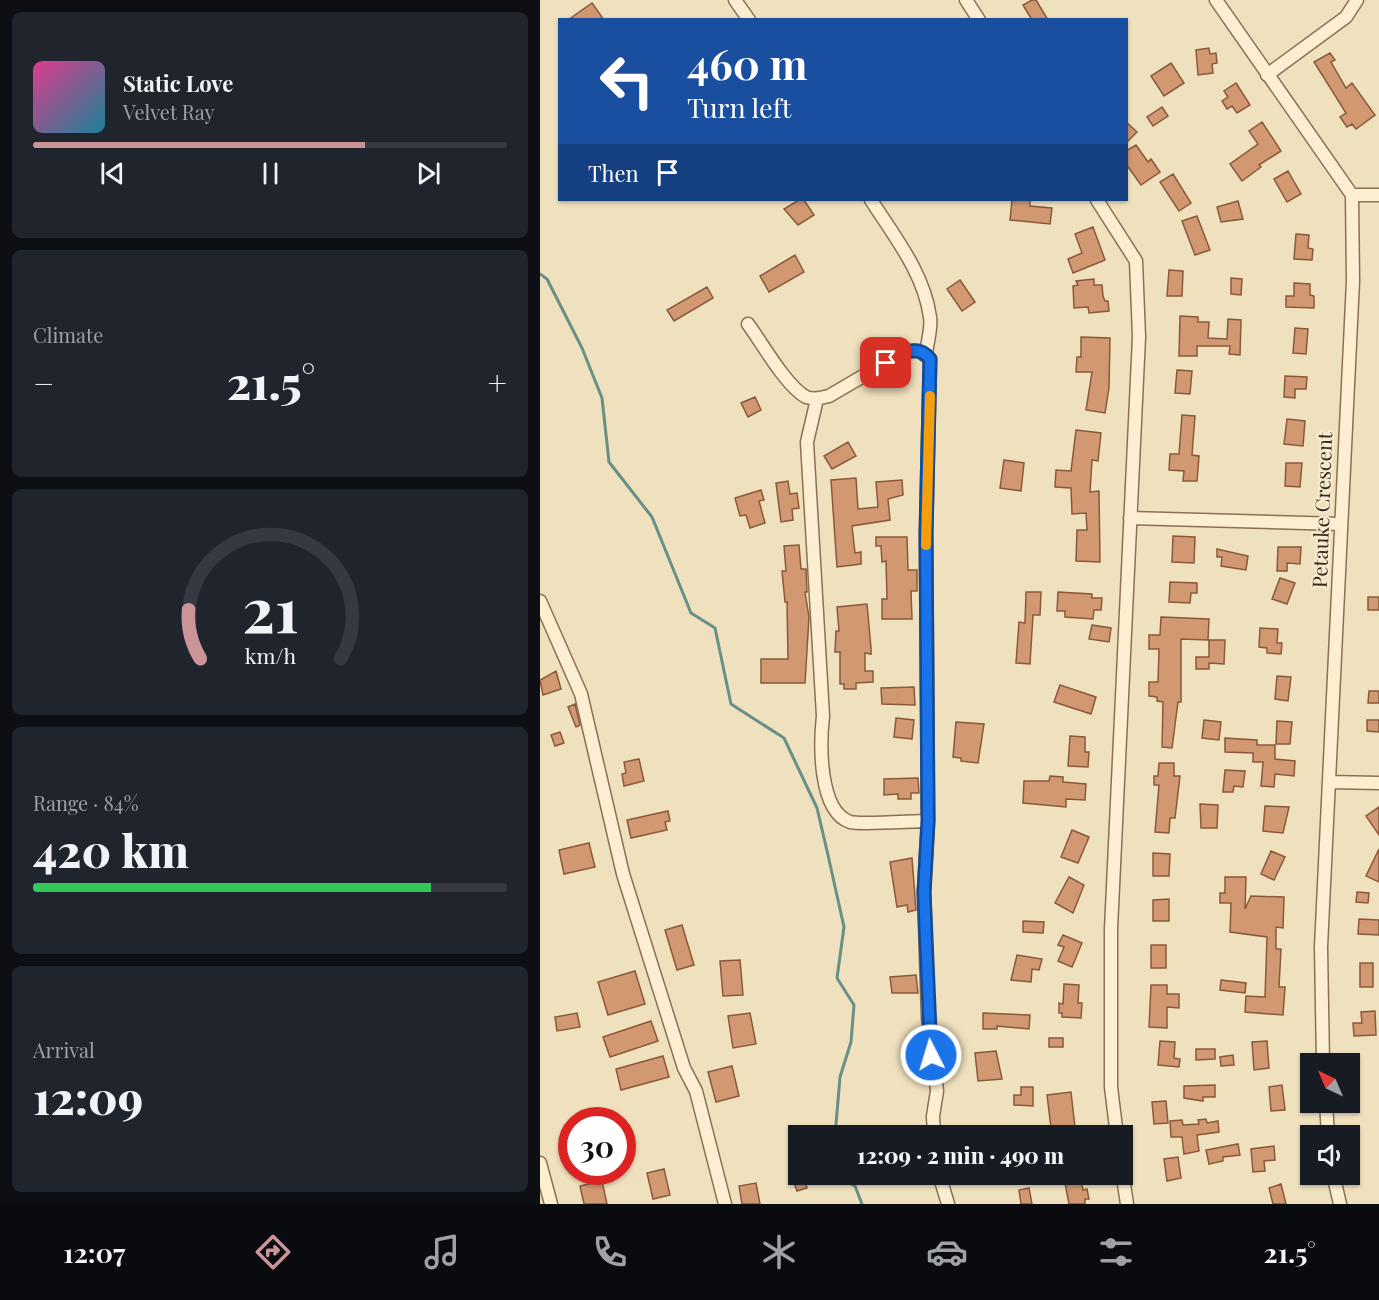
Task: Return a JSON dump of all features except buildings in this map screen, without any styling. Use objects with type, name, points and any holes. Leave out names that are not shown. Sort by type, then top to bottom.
[{"type":"street","points":[[735,0],[748,18]]},
{"type":"street","points":[[966,0],[978,18]]},
{"type":"street","points":[[1216,0],[1352,195],[1379,195]]},
{"type":"street","points":[[1267,75],[1346,17],[1357,0]]},
{"type":"street","name":"Petauke Crescent","points":[[1323,1053],[1321,948],[1353,281],[1352,195]]},
{"type":"street","points":[[872,201],[911,262],[924,294],[931,319],[926,354]]},
{"type":"street","points":[[1098,201],[1133,255],[1138,267],[1139,337],[1112,929],[1111,1087],[1116,1125]]},
{"type":"street","points":[[748,324],[792,384],[806,397],[818,399],[829,396],[906,351],[926,354],[930,359],[926,534],[928,821],[924,912],[927,1018],[937,1091],[933,1125]]},
{"type":"street","points":[[818,399],[807,442],[822,705],[820,758],[825,782],[835,811],[851,823],[928,821]]},
{"type":"street","points":[[1130,518],[1340,524]]},
{"type":"street","points":[[540,601],[581,694],[623,874],[684,1068],[696,1091],[725,1204]]},
{"type":"street","points":[[1329,782],[1379,783]]},
{"type":"street","points":[[540,1163],[551,1204]]},
{"type":"street","points":[[942,1185],[948,1204]]},
{"type":"street","points":[[1124,1185],[1127,1204]]},
{"type":"street","points":[[1336,1185],[1340,1204]]},
{"type":"waterway","points":[[540,274],[547,279],[582,348],[602,398],[609,462],[652,517],[691,613],[715,628],[731,704],[784,738],[817,808],[844,927],[837,978],[854,1005],[851,1042],[840,1077],[836,1125]]},
{"type":"waterway","points":[[853,1185],[862,1204]]},
{"type":"slow traffic","points":[[926,545],[930,396]]},
{"type":"route","points":[[886,363],[906,351],[920,351],[930,359],[926,534],[928,821],[924,912],[927,927],[927,1018],[931,1055]]}]
